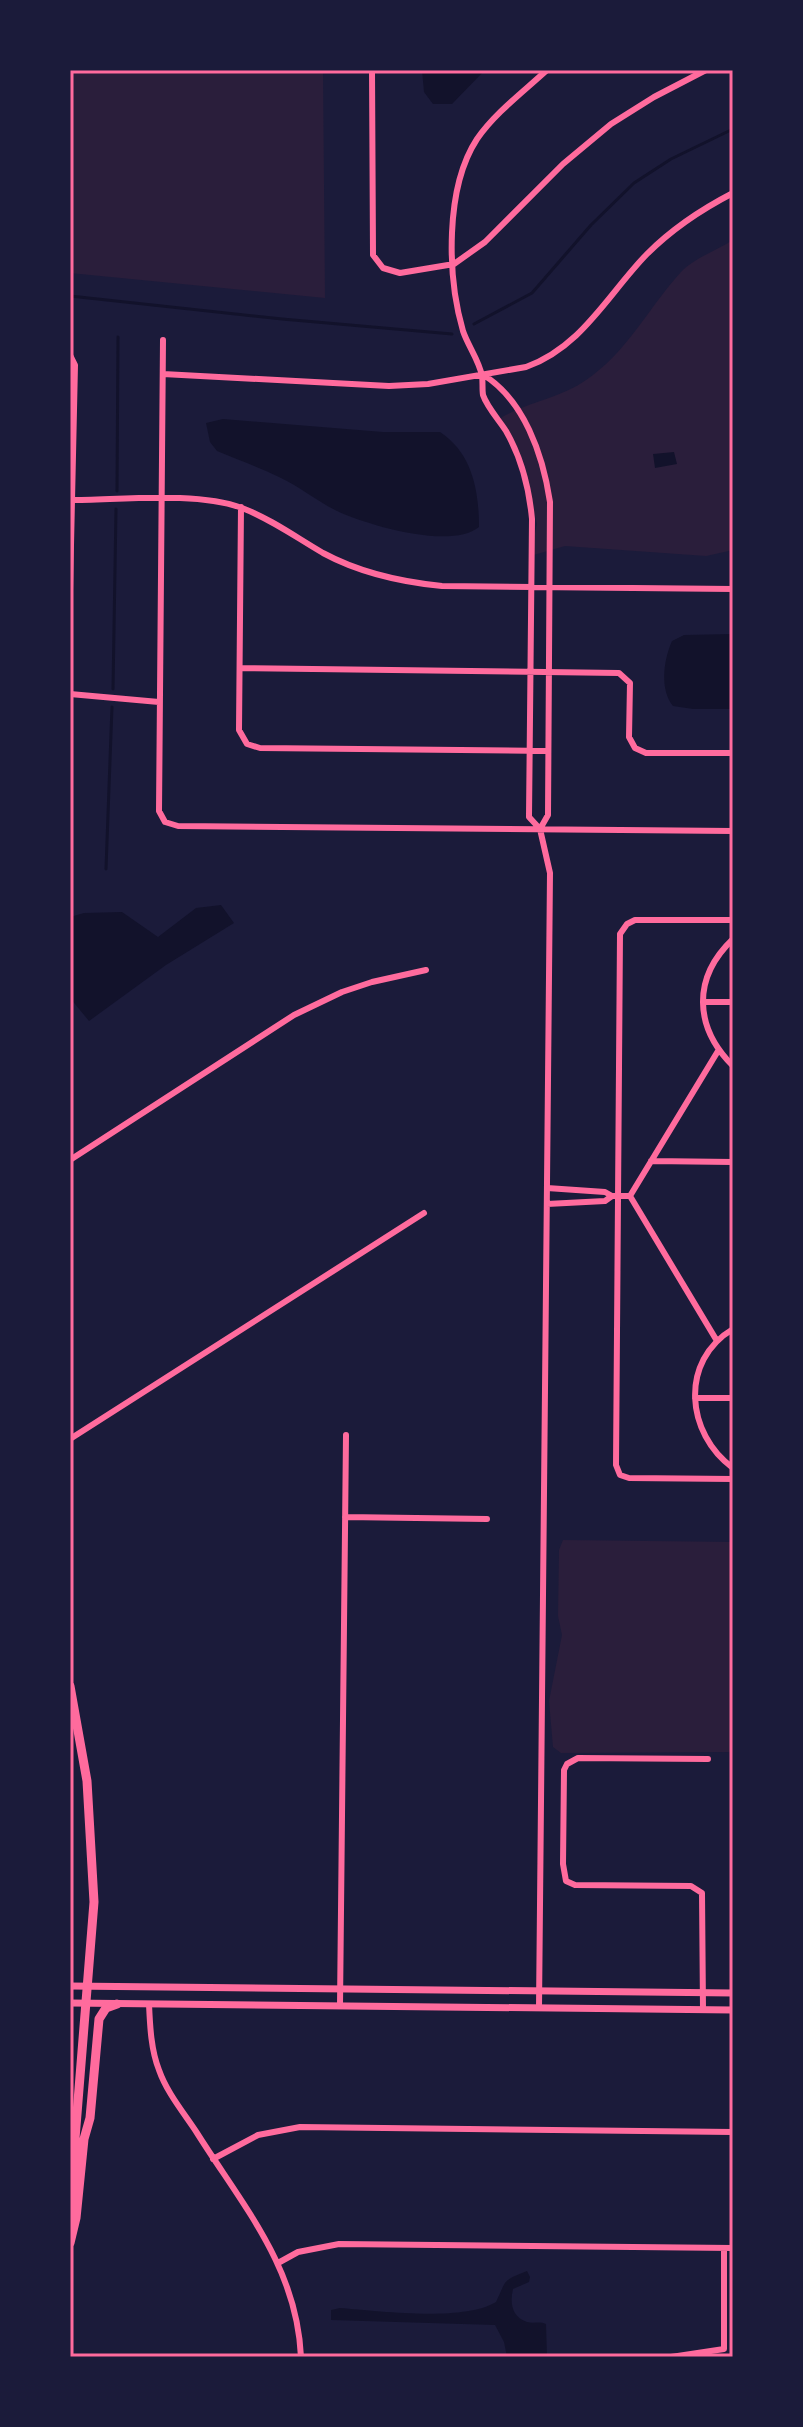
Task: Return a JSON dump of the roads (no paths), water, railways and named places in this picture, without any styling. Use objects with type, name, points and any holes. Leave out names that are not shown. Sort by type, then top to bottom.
[{"type":"main road","points":[[70,1686],[75,1734],[87,1781],[94,1910],[70,2201]]},
{"type":"main road","points":[[70,2243],[76,2218],[84,2139],[90,2118],[99,2019],[106,2008],[117,2004]]},
{"type":"street","points":[[372,70],[373,255],[383,268],[400,273],[454,264],[485,242],[563,164],[611,124],[706,70]]},
{"type":"street","points":[[539,2008],[550,873],[540,829],[529,817],[532,519],[526,480],[515,447],[483,395],[482,374],[458,312],[454,264],[455,199],[470,152],[486,128],[547,70]]},
{"type":"street","points":[[163,374],[389,386],[428,384],[526,367],[555,354],[582,331],[649,252],[688,220],[733,193]]},
{"type":"street","points":[[163,340],[159,811],[170,825],[733,831]]},
{"type":"street","points":[[70,355],[75,365],[70,590]]},
{"type":"street","points":[[482,374],[500,385],[522,417],[541,460],[552,519],[548,815],[540,829]]},
{"type":"street","points":[[71,500],[210,501],[241,507],[338,560],[416,583],[442,586],[733,589]]},
{"type":"street","points":[[241,507],[239,730],[243,740],[255,748],[548,751]]},
{"type":"street","points":[[240,668],[549,671],[624,675],[630,686],[629,737],[640,752],[733,753]]},
{"type":"street","points":[[70,694],[159,702]]},
{"type":"street","points":[[733,920],[635,920],[627,924],[620,934],[615,1196],[618,1472],[629,1478],[733,1479]]},
{"type":"street","points":[[733,939],[717,956],[709,972],[703,1002],[707,1029],[718,1051],[733,1066]]},
{"type":"street","points":[[70,1160],[294,1015],[342,992],[426,970]]},
{"type":"street","points":[[703,1002],[733,1002]]},
{"type":"street","points":[[630,1196],[718,1051]]},
{"type":"street","points":[[651,1161],[733,1162]]},
{"type":"street","points":[[547,1188],[630,1196]]},
{"type":"street","points":[[547,1204],[605,1201],[615,1196]]},
{"type":"street","points":[[630,1196],[717,1341]]},
{"type":"street","points":[[70,1439],[424,1213]]},
{"type":"street","points":[[733,1329],[717,1341],[699,1370],[695,1398],[698,1423],[705,1438],[733,1468]]},
{"type":"street","points":[[695,1398],[733,1398]]},
{"type":"street","points":[[340,2006],[346,1435]]},
{"type":"street","points":[[345,1517],[487,1519]]},
{"type":"street","points":[[703,2010],[702,1893],[691,1886],[575,1885],[566,1881],[563,1864],[564,1770],[567,1764],[578,1758],[708,1759]]},
{"type":"street","points":[[70,1986],[733,1993]]},
{"type":"street","points":[[70,2003],[733,2010]]},
{"type":"street","points":[[149,2004],[154,2055],[159,2071],[278,2263],[293,2301],[301,2357]]},
{"type":"street","points":[[213,2159],[258,2135],[300,2127],[733,2132]]},
{"type":"street","points":[[278,2263],[298,2252],[339,2244],[733,2248]]},
{"type":"street","points":[[671,2357],[724,2349],[724,2248]]},
{"type":"waterway","points":[[474,324],[532,293],[591,225],[634,183],[671,159],[733,129]]},
{"type":"waterway","points":[[70,296],[452,334]]},
{"type":"waterway","points":[[117,491],[118,337]]},
{"type":"waterway","points":[[113,689],[116,509]]},
{"type":"waterway","points":[[106,869],[112,707]]}]
